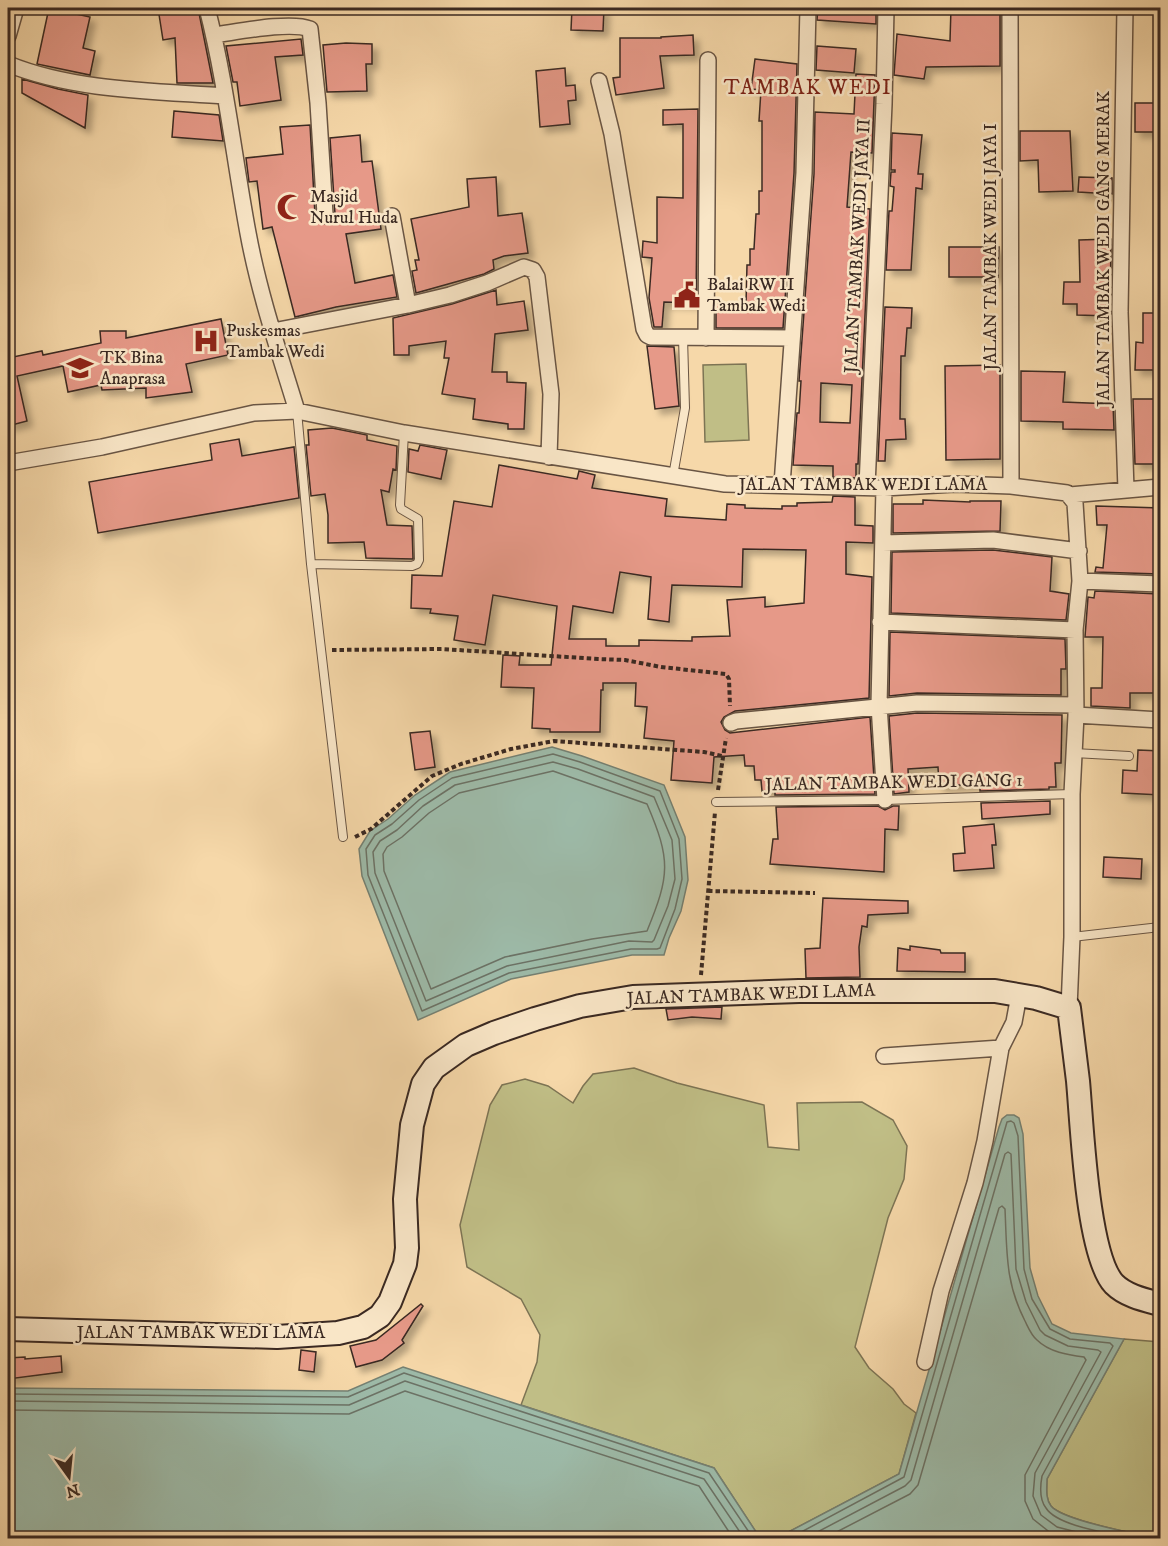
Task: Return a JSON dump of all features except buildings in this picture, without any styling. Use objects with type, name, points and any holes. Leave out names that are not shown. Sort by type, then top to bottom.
[{"type":"street","points":[[8,36],[16,8]]},
{"type":"street","points":[[207,8],[214,35],[249,236],[273,331],[297,411]]},
{"type":"street","points":[[782,486],[804,173],[808,8]]},
{"type":"street","name":"JALAN TAMBAK WEDI JAYA II","points":[[867,486],[884,104],[886,8]]},
{"type":"street","name":"JALAN TAMBAK WEDI JAYA I","points":[[1010,8],[1011,486]]},
{"type":"street","name":"JALAN TAMBAK WEDI GANG MERAK","points":[[1125,8],[1120,312],[1126,490]]},
{"type":"street","points":[[214,35],[288,27],[310,29],[326,214]]},
{"type":"street","points":[[706,338],[708,60]]},
{"type":"street","points":[[8,64],[24,71],[65,81],[127,89],[225,96]]},
{"type":"street","points":[[599,81],[612,134],[644,329],[651,337],[792,338]]},
{"type":"street","points":[[392,216],[408,305]]},
{"type":"street","points":[[273,331],[408,305],[460,292],[524,267],[533,270],[537,277],[551,394],[549,457]]},
{"type":"street","name":"JALAN TAMBAK WEDI LAMA","points":[[8,463],[102,447],[254,413],[297,411],[404,433],[724,484],[884,488],[955,484],[1011,486],[1064,492],[1070,495],[1161,487]]},
{"type":"street","points":[[884,488],[879,705],[885,800]]},
{"type":"street","points":[[1070,495],[1075,503],[1080,581],[1075,630],[1069,1008],[1090,1207],[1103,1264],[1113,1283],[1135,1296],[1161,1304]]},
{"type":"street","points":[[883,543],[993,540],[1079,551]]},
{"type":"street","points":[[1080,581],[1161,584]]},
{"type":"street","points":[[880,622],[1075,630]]},
{"type":"street","points":[[731,723],[879,705],[917,703],[1075,710],[1161,720]]},
{"type":"street","name":"JALAN TAMBAK WEDI LAMA","points":[[8,1329],[71,1333],[277,1337],[338,1333],[363,1327],[380,1316],[390,1302],[405,1264],[407,1248],[405,1199],[412,1125],[423,1084],[434,1068],[466,1046],[494,1033],[535,1019],[580,1006],[633,997],[884,990],[995,991],[1069,1008]]},
{"type":"street","points":[[925,1362],[941,1291],[980,1162],[1002,1048],[1014,1022],[1018,995]]},
{"type":"street","points":[[884,1056],[1002,1048]]},
{"type":"lane","points":[[673,476],[685,408],[683,337]]},
{"type":"lane","points":[[297,411],[311,564],[343,837]]},
{"type":"lane","points":[[311,564],[411,566],[417,564],[419,560],[418,519],[401,509],[400,505],[404,433]]},
{"type":"lane","points":[[1074,753],[1129,756]]},
{"type":"lane","name":"JALAN TAMBAK WEDI GANG 1","points":[[716,802],[1072,794]]},
{"type":"lane","points":[[1071,944],[1161,927]]},
{"type":"path","points":[[321,651],[442,649],[598,658],[726,675],[729,680],[731,723]]},
{"type":"path","points":[[343,837],[349,839],[371,829],[432,776],[491,755],[554,741],[704,752],[722,756],[699,994]]},
{"type":"path","points":[[708,891],[815,893]]},
{"type":"shaded area","points":[[746,364],[749,440],[705,442],[703,365]]},
{"type":"shaded area","points":[[634,1068],[677,1083],[764,1105],[768,1147],[799,1150],[797,1103],[862,1102],[893,1120],[907,1146],[904,1179],[888,1218],[855,1347],[869,1368],[916,1413],[899,1474],[777,1538],[760,1538],[714,1468],[521,1405],[537,1362],[540,1335],[521,1299],[467,1267],[460,1225],[490,1105],[502,1085],[525,1079],[548,1086],[573,1103],[593,1074]]},
{"type":"shaded area","points":[[1124,1339],[1160,1342],[1160,1538],[1115,1529],[1069,1516],[1051,1506],[1047,1496],[1047,1479]]},
{"type":"water","points":[[552,747],[664,785],[685,837],[688,880],[681,911],[664,955],[632,955],[511,979],[418,1020],[362,876],[359,849],[370,831],[388,819],[415,795],[450,772]]},
{"type":"water","points":[[1007,1115],[1019,1118],[1023,1134],[1030,1268],[1038,1296],[1052,1324],[1071,1333],[1124,1339],[1047,1479],[1048,1500],[1051,1506],[1069,1516],[1154,1538],[777,1538],[899,1474],[999,1127],[1002,1119]]},
{"type":"water","points":[[403,1367],[714,1468],[760,1538],[8,1538],[8,1388],[348,1391]]},
{"type":"place","name":"Masjid Nurul Huda","points":[[290,207]]},
{"type":"place","name":"Balai RW II Tambak Wedi","points":[[687,295]]},
{"type":"place","name":"Puskesmas Tambak Wedi","points":[[206,341]]},
{"type":"place","name":"TK Bina Anaprasa","points":[[80,368]]},
{"type":"district","name":"TAMBAK WEDI","points":[[808,88]]}]
